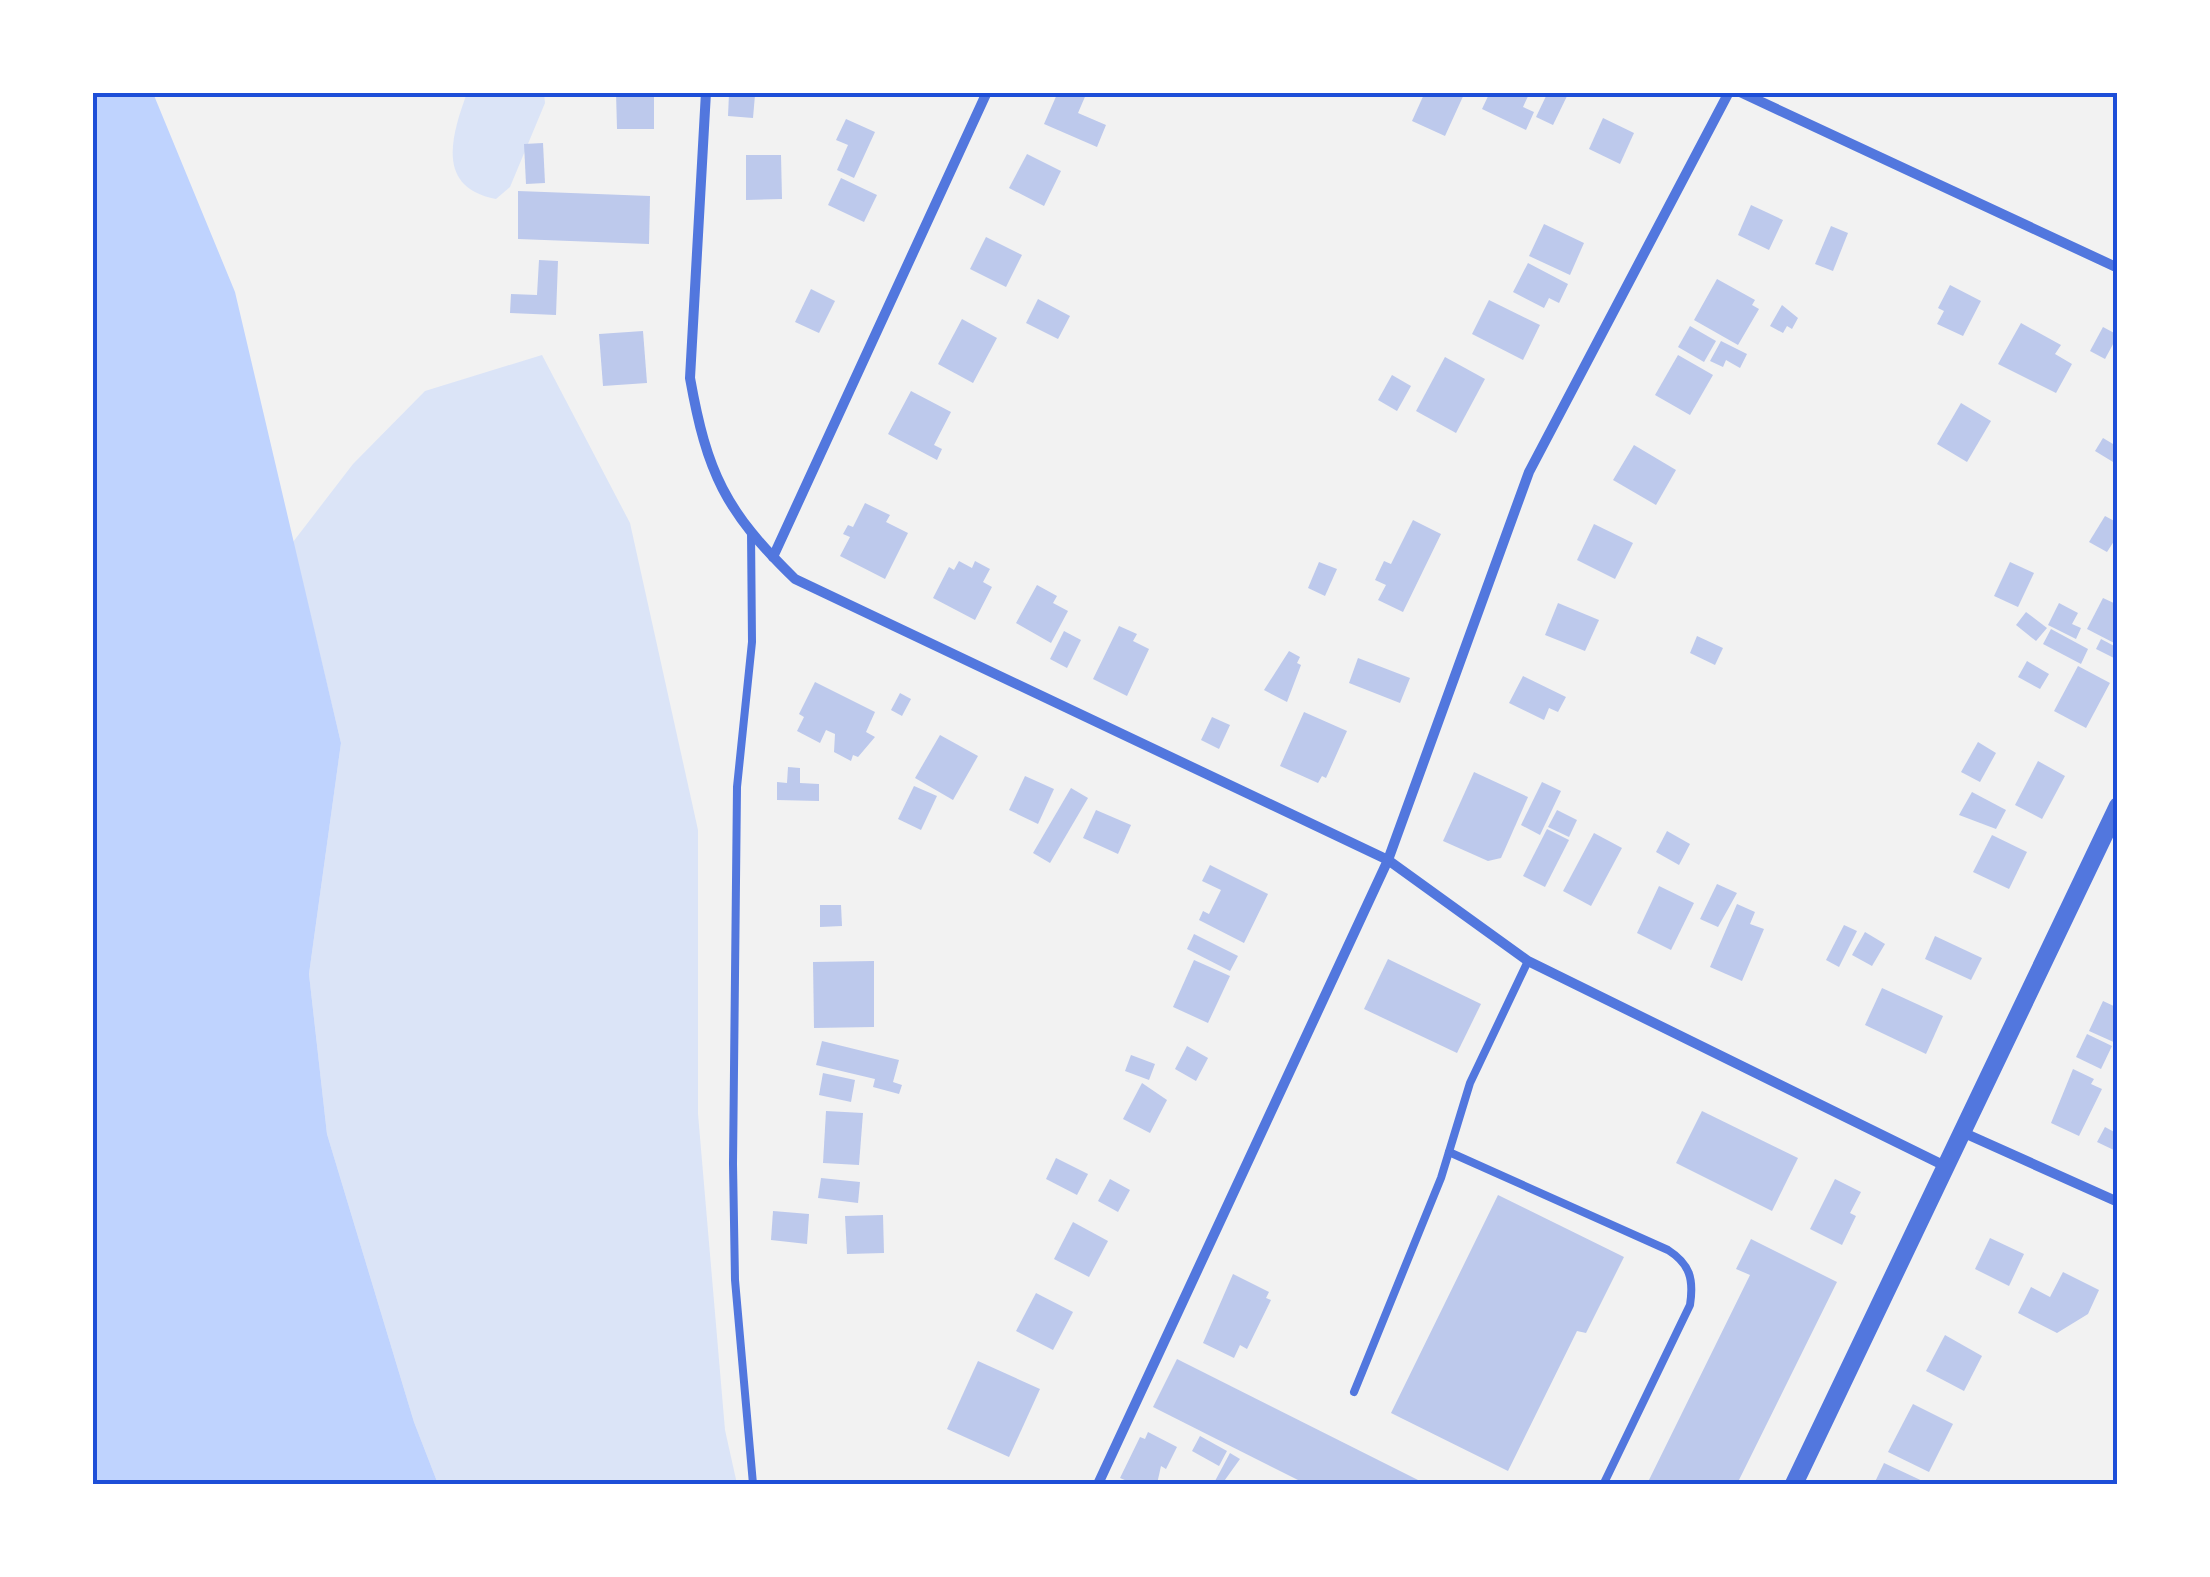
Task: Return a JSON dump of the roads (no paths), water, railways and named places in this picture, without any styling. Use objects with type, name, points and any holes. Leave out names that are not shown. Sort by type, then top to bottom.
[{"type":"street","points":[[706,92],[690,378],[708,467],[726,500],[772,557],[796,579],[1388,860],[1528,962],[1946,1166]]},
{"type":"street","points":[[772,557],[988,92]]},
{"type":"street","points":[[1098,1484],[1388,860],[1529,472],[1729,92]]},
{"type":"street","points":[[1740,92],[2118,268]]},
{"type":"street","points":[[1794,1484],[2118,806]]},
{"type":"street","points":[[1962,1132],[2118,1202]]},
{"type":"lane","points":[[752,532],[752,642],[737,787],[732,1164],[735,1280],[753,1484]]},
{"type":"lane","points":[[1354,1392],[1449,1152],[1470,1084],[1528,962]]},
{"type":"lane","points":[[1449,1152],[1668,1250],[1682,1259],[1690,1272],[1690,1305],[1604,1483]]},
{"type":"water","points":[[92,93],[153,93],[235,292],[341,743],[309,974],[327,1134],[414,1422],[438,1484],[93,1484]]}]
